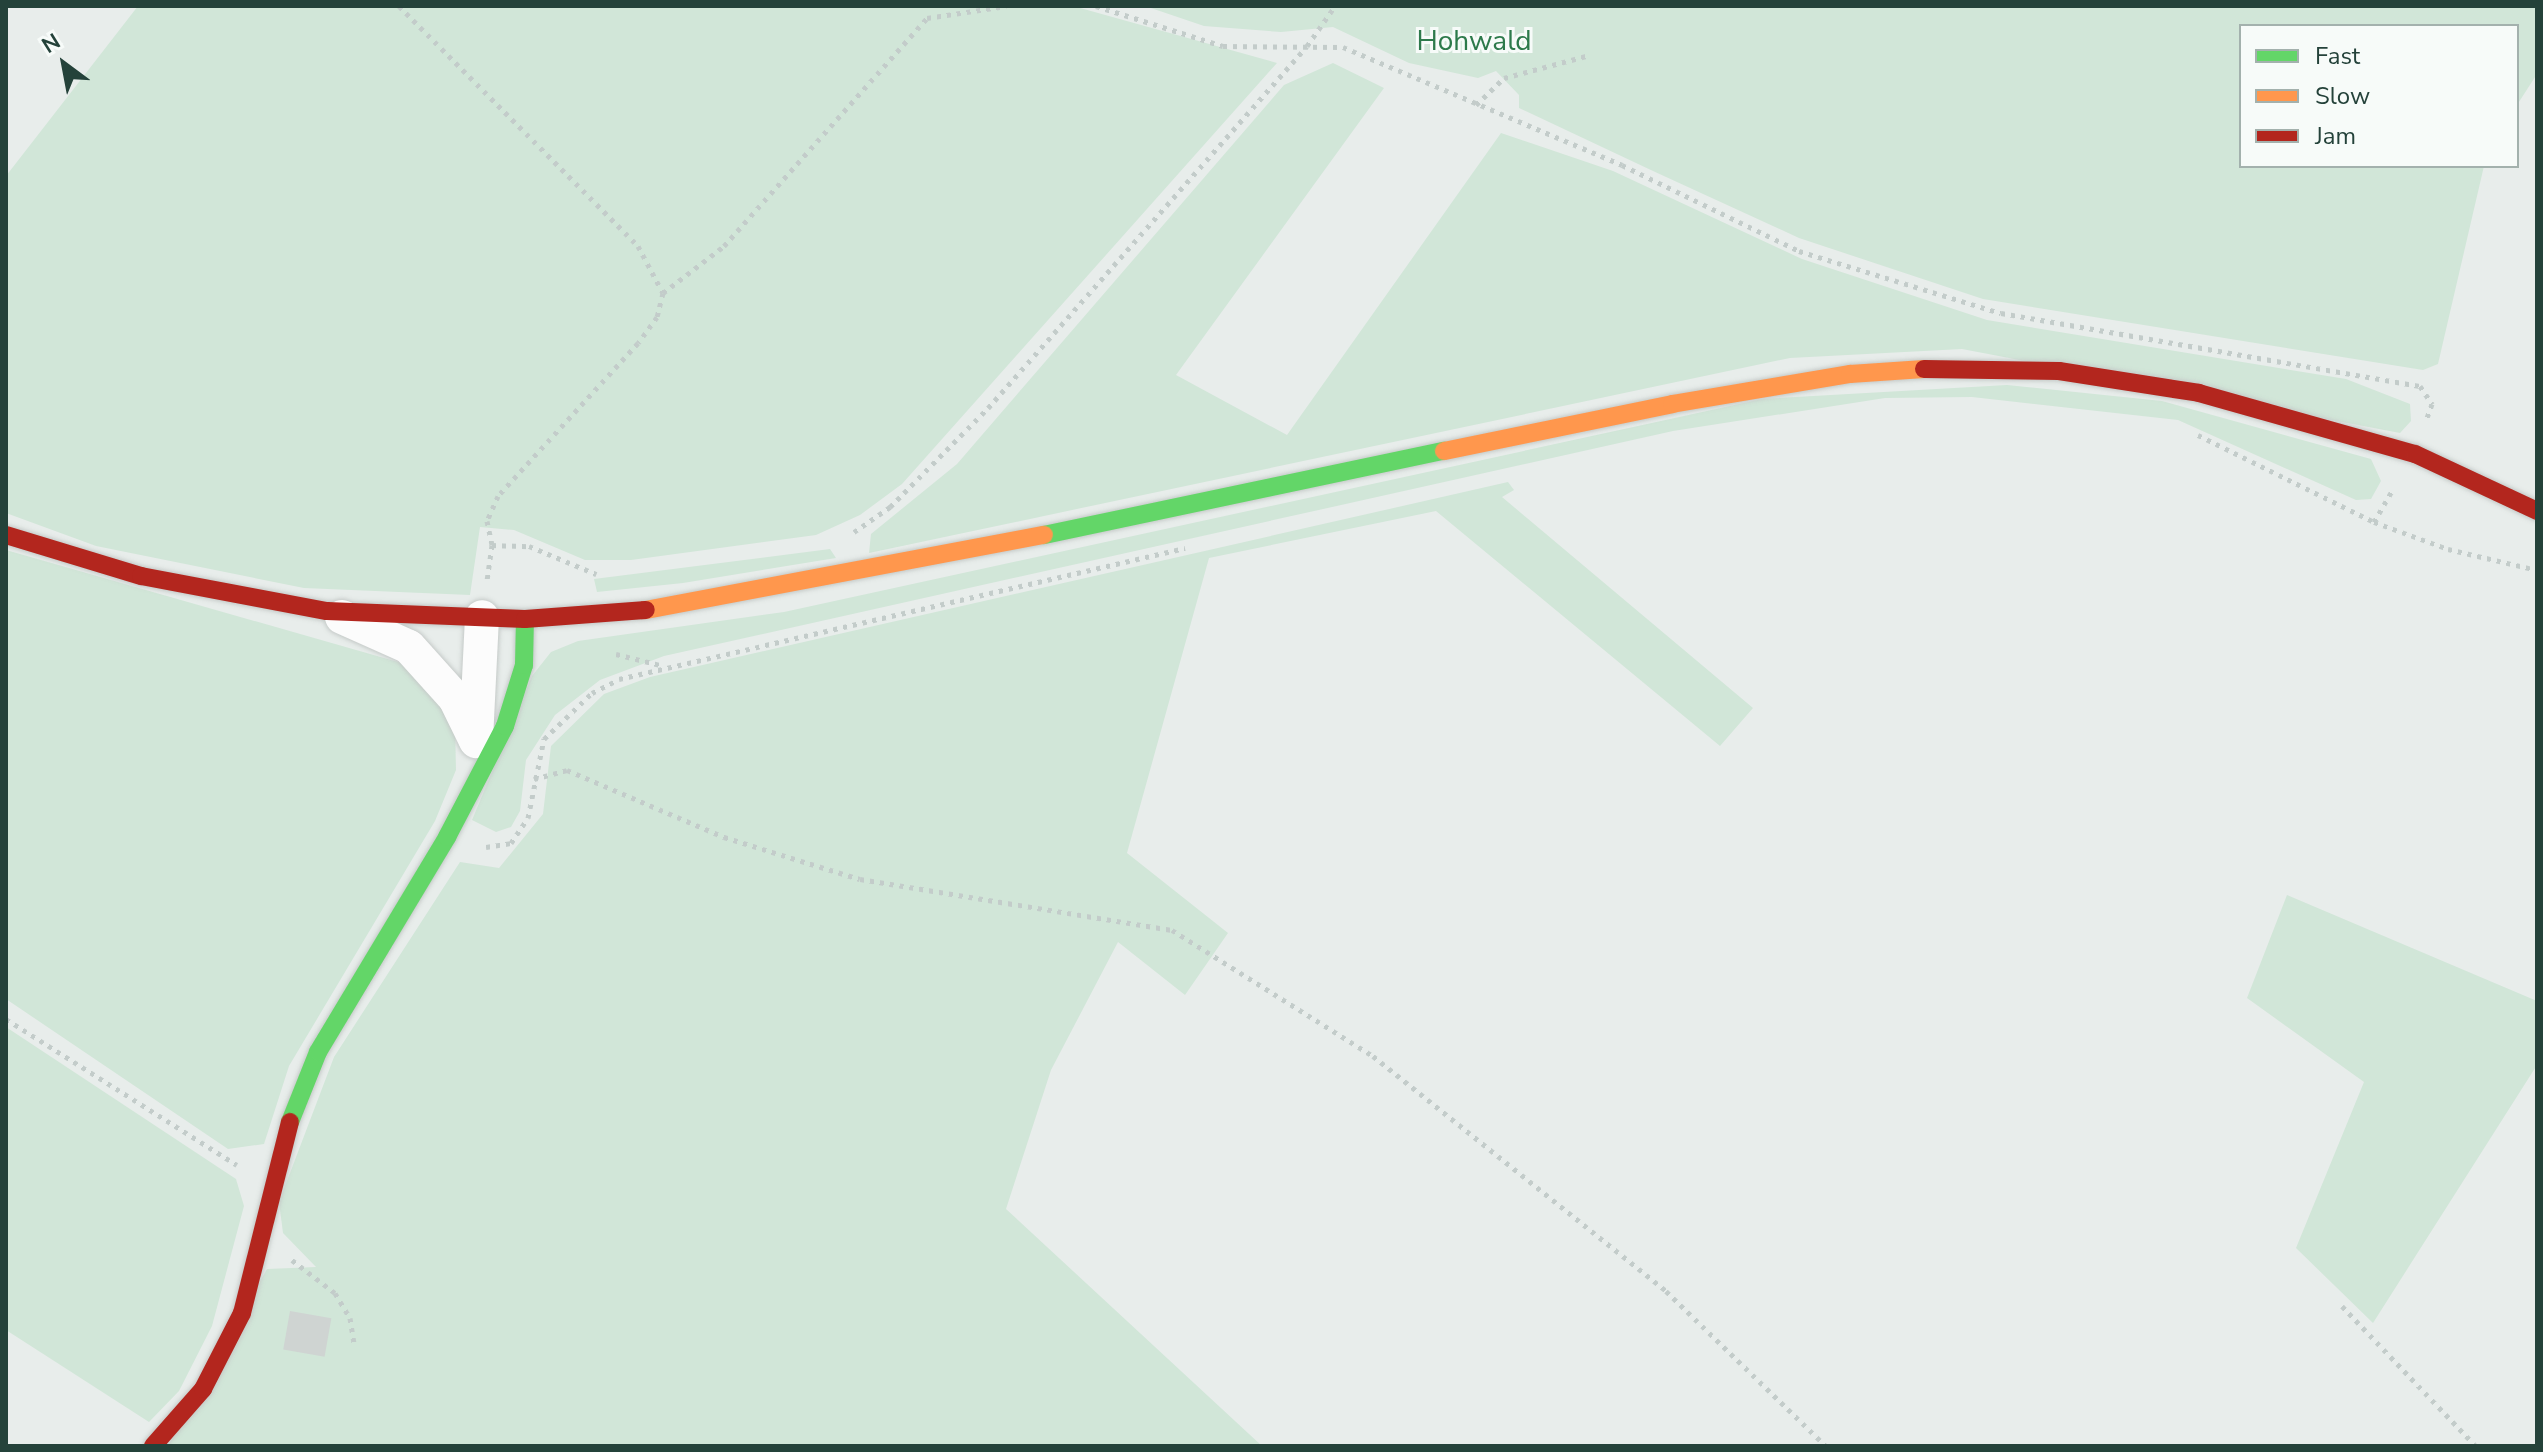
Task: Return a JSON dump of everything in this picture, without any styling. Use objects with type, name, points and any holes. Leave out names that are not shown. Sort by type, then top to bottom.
[{"type":"main road","points":[[6,535],[141,576],[327,611],[525,619],[685,607],[1672,404],[1850,374],[1949,368],[2059,371],[2199,393],[2415,454],[2537,511]]},
{"type":"main road","points":[[153,1446],[203,1389],[242,1313],[269,1185],[318,1052],[447,837],[477,754],[505,726],[524,665],[525,619]]},
{"type":"street","points":[[327,611],[409,647],[455,698],[477,754]]},
{"type":"street","points":[[477,754],[482,617]]},
{"type":"path","points":[[399,6],[638,246],[663,293]]},
{"type":"path","points":[[482,617],[492,545],[487,521],[498,496],[638,343],[657,317],[663,293],[724,246],[927,18],[1006,6]]},
{"type":"path","points":[[1096,6],[1223,46],[1343,47],[1622,165],[1799,251],[1917,290],[2001,313],[2267,356]]},
{"type":"path","points":[[843,536],[890,507],[988,408],[1307,46],[1335,6]]},
{"type":"path","points":[[1476,105],[1504,78],[1586,56]]},
{"type":"path","points":[[2192,432],[2374,522],[2448,549],[2537,570]]},
{"type":"path","points":[[492,545],[529,546],[595,574],[609,573]]},
{"type":"path","points":[[447,837],[485,848],[511,843],[528,818],[544,739],[592,693],[619,679],[1191,547]]},
{"type":"path","points":[[534,779],[567,770],[724,837],[860,879],[1172,930],[1373,1056],[1666,1291],[1826,1446]]},
{"type":"path","points":[[6,1019],[269,1185]]},
{"type":"path","points":[[257,1247],[287,1257],[335,1293],[350,1318],[354,1344]]},
{"type":"path","points":[[2342,1306],[2476,1446]]},
{"type":"green space","points":[[138,6],[1073,6],[1277,63],[902,484],[860,515],[816,535],[631,560],[585,560],[514,530],[480,527],[470,595],[304,588],[96,546],[6,513],[6,176]]},
{"type":"green space","name":"Hohwald","points":[[1145,6],[2537,6],[2537,74],[2519,102],[2519,24],[2239,24],[2239,168],[2484,168],[2438,364],[2423,370],[1983,299],[1799,238],[1653,171],[1519,108],[1519,95],[1496,71],[1478,78],[1409,63],[1333,27],[1281,32],[1204,26]]},
{"type":"green space","points":[[1333,63],[1384,88],[1176,375],[1287,435],[1501,133],[1613,171],[1802,259],[1987,320],[2346,379],[2410,404],[2411,421],[2400,433],[1962,349],[1790,358],[869,553],[871,534],[957,464],[1284,85]]},
{"type":"green space","points":[[2007,385],[2162,401],[2371,459],[2381,481],[2371,499],[2356,500],[2178,420],[1972,397],[1885,398],[1673,431],[664,656],[600,680],[555,715],[526,760],[520,811],[511,827],[496,832],[472,820],[532,676],[551,652],[578,641],[784,612],[1762,399]]},
{"type":"green space","points":[[1508,482],[1514,490],[1502,497],[1753,708],[1720,746],[1436,511],[1209,558],[1127,853],[1228,933],[1185,995],[1118,942],[1051,1070],[1006,1209],[1262,1446],[168,1446],[267,1269],[316,1267],[283,1233],[279,1202],[334,1057],[460,862],[499,868],[543,814],[551,746],[604,694],[650,677]]},
{"type":"green space","points":[[830,549],[836,558],[683,583],[597,592],[594,579]]},
{"type":"green space","points":[[6,550],[405,664],[455,723],[456,770],[435,821],[289,1066],[264,1144],[228,1149],[6,999]]},
{"type":"green space","points":[[2287,895],[2537,1001],[2537,1065],[2373,1323],[2296,1248],[2364,1082],[2247,998]]},
{"type":"green space","points":[[6,1027],[236,1179],[244,1206],[212,1326],[179,1391],[149,1422],[6,1330]]},
{"type":"building","points":[[290,1311],[331,1318],[325,1357],[283,1349]]},
{"type":"traffic: fast","points":[[1044,535],[1444,451]]},
{"type":"traffic: fast","points":[[290,1122],[318,1052],[447,837],[505,726],[524,665],[525,619]]},
{"type":"traffic: slow","points":[[1444,451],[1672,404],[1850,374],[1924,369]]},
{"type":"traffic: slow","points":[[646,610],[1044,535]]},
{"type":"traffic: jam","points":[[1924,369],[2059,371],[2199,393],[2415,454],[2537,511]]},
{"type":"traffic: jam","points":[[6,535],[141,576],[327,611],[525,619],[646,610]]},
{"type":"traffic: jam","points":[[153,1446],[203,1389],[242,1313],[290,1122]]}]
